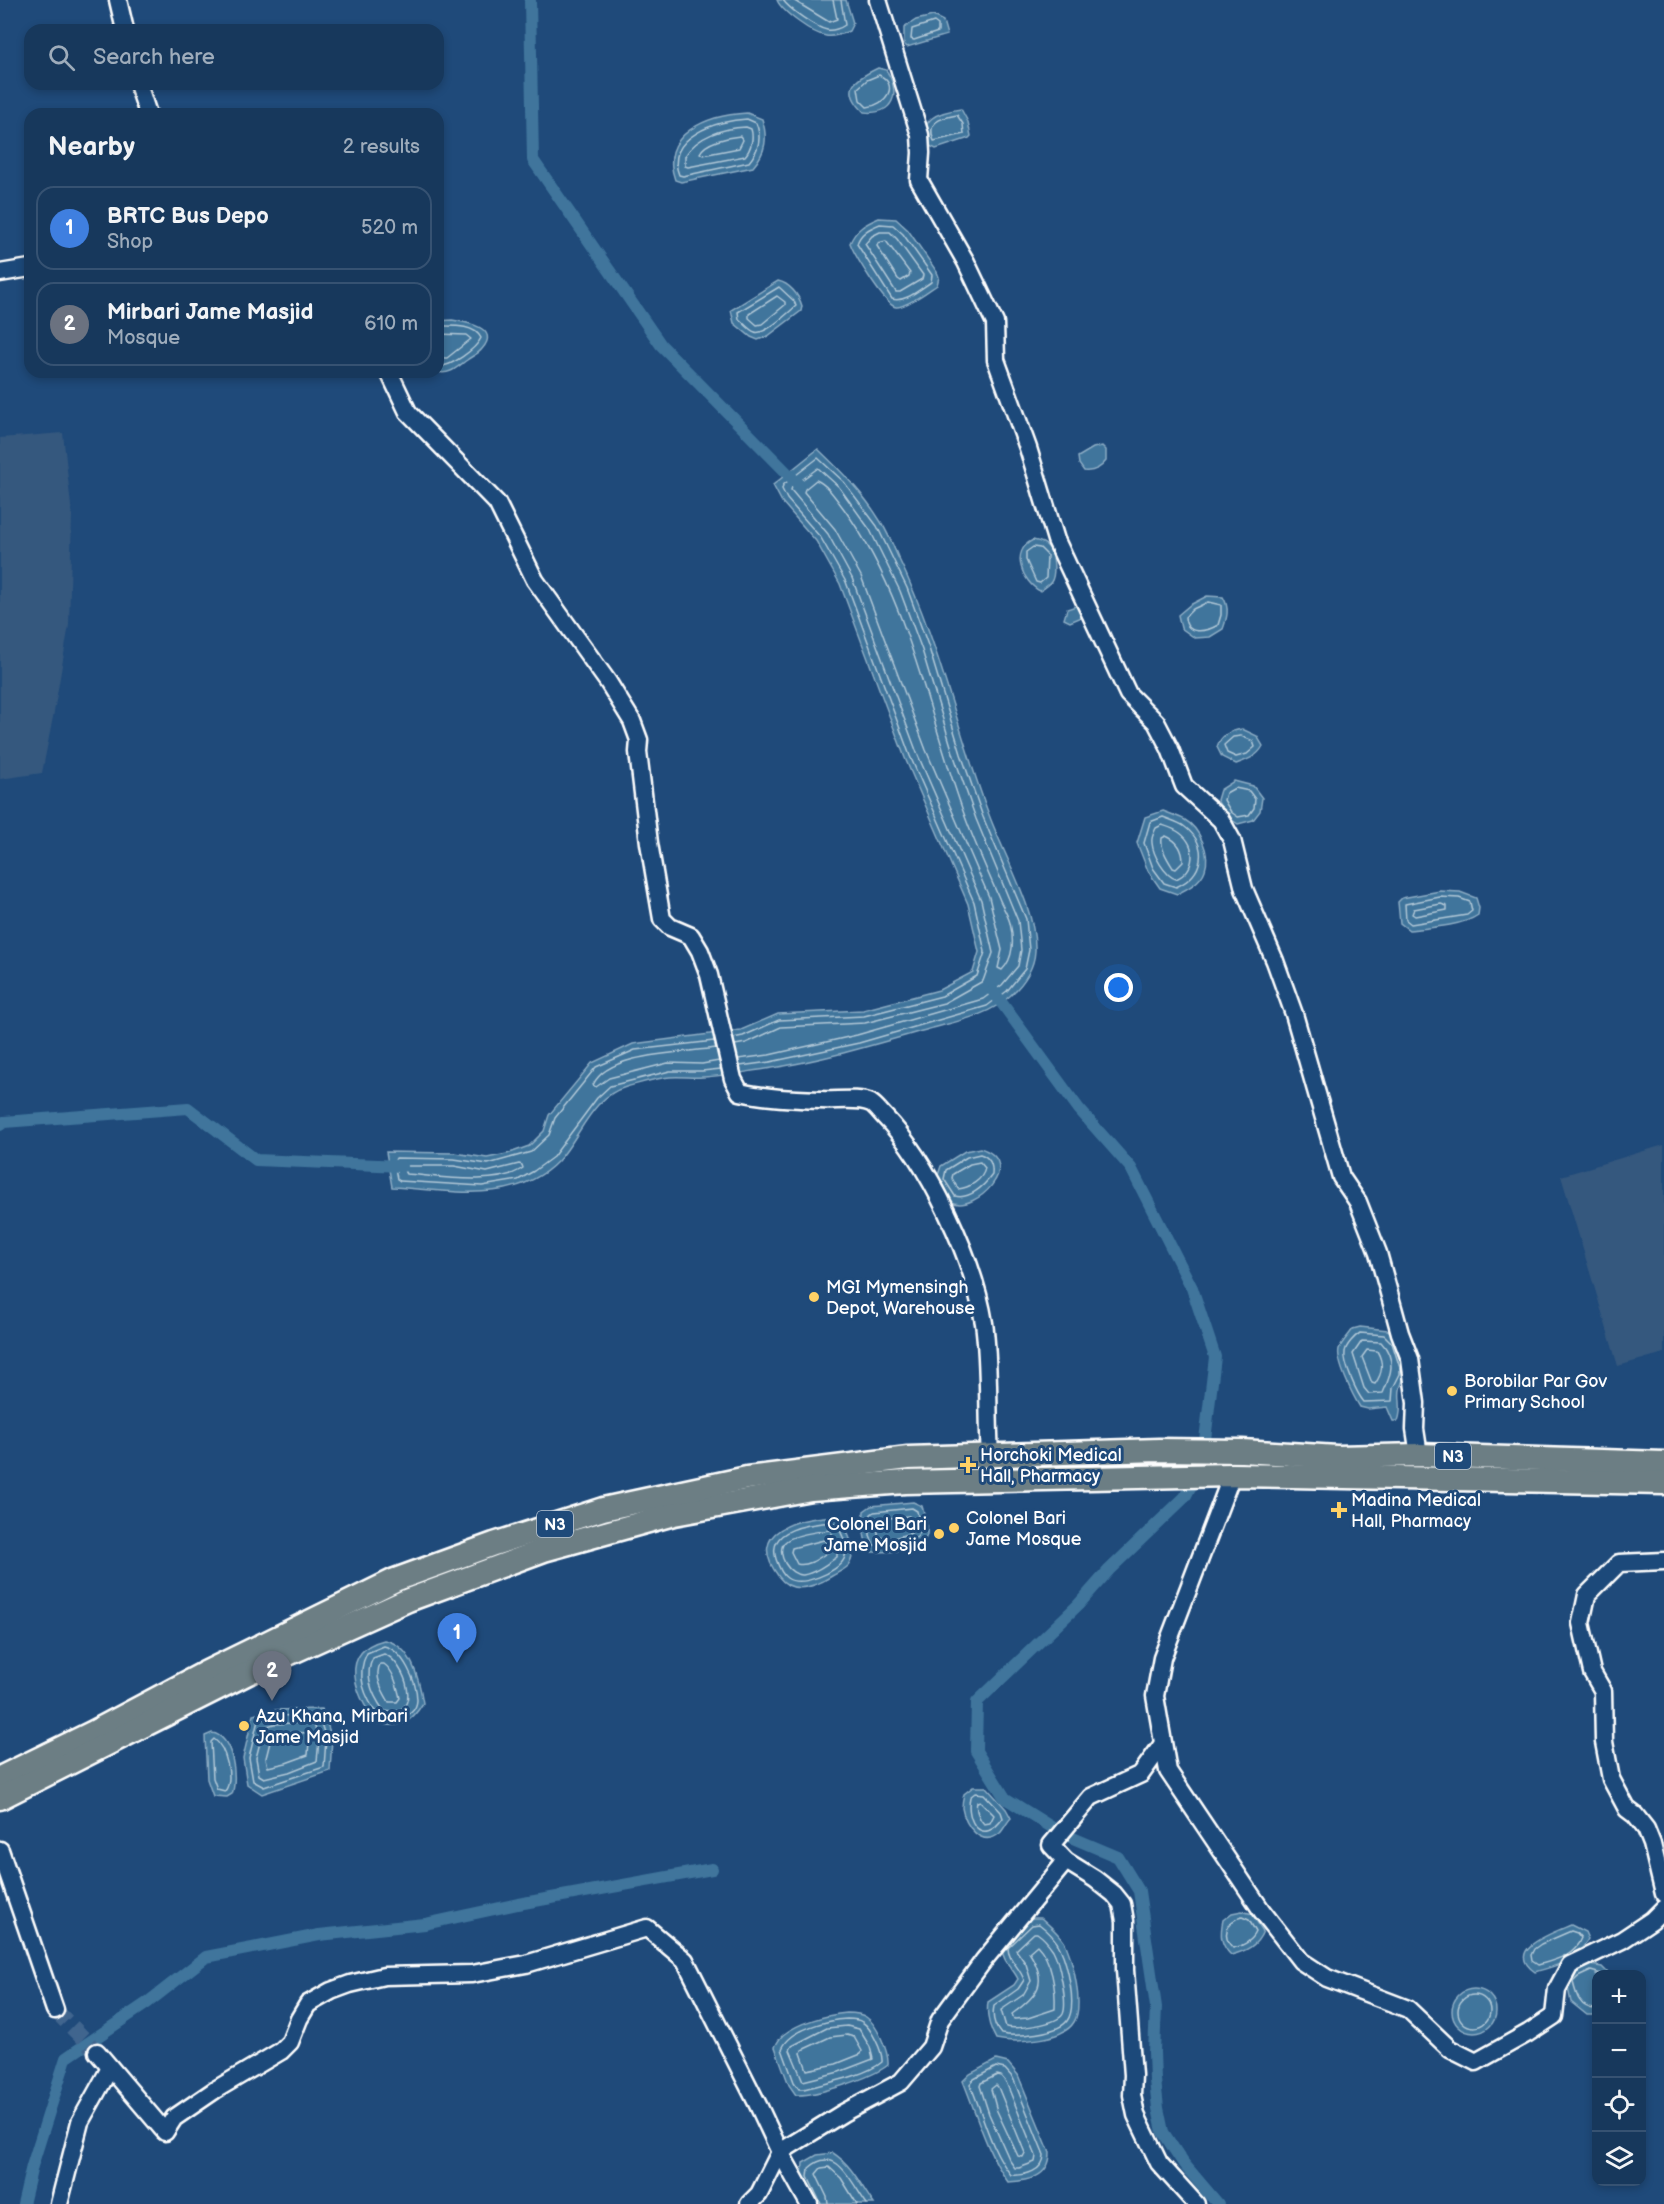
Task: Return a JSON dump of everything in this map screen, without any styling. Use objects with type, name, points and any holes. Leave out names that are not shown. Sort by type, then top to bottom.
[{"type":"highway","name":"N3","points":[[0,1778],[92,1733],[205,1673],[395,1580],[494,1544],[603,1509],[747,1478],[908,1458],[1159,1450],[1664,1463]]},
{"type":"highway","name":"N3","points":[[0,1798],[277,1659],[408,1600],[544,1550],[674,1514],[811,1489],[905,1482],[1232,1475],[1664,1483]]},
{"type":"street","points":[[118,0],[124,24]]},
{"type":"street","points":[[878,0],[920,135],[919,180],[966,262],[995,323],[996,360],[1028,448],[1056,540],[1128,694],[1156,722],[1170,748],[1184,786],[1221,820],[1232,840],[1244,889],[1275,961],[1294,1014],[1341,1177],[1358,1202],[1378,1253],[1400,1333],[1410,1359],[1416,1403],[1415,1429],[1419,1455]]},
{"type":"street","points":[[140,90],[146,108]]},
{"type":"street","points":[[0,273],[24,269]]},
{"type":"street","points":[[391,378],[408,412],[497,503],[535,580],[608,682],[632,721],[639,740],[638,752],[649,843],[662,918],[670,927],[691,936],[700,951],[709,975],[733,1079],[740,1092],[823,1101],[847,1100],[871,1103],[898,1131],[921,1165],[975,1281],[984,1323],[988,1371],[990,1455]]},
{"type":"street","points":[[1232,1475],[1162,1658],[1155,1696],[1168,1771],[1262,1911],[1301,1961],[1327,1978],[1408,2009],[1450,2049],[1476,2062],[1554,2016],[1557,1989],[1570,1965],[1622,1940],[1652,1920],[1664,1908]]},
{"type":"street","points":[[1664,1561],[1619,1563],[1587,1596],[1581,1623],[1592,1672],[1603,1691],[1604,1742],[1611,1779],[1627,1809],[1646,1829],[1664,1894]]},
{"type":"street","points":[[1162,1745],[1141,1774],[1091,1797],[1051,1845],[1066,1861],[1095,1879],[1114,1894],[1122,1904],[1125,1921],[1125,1970],[1133,2075],[1132,2095],[1136,2115],[1159,2163],[1196,2204]]},
{"type":"street","points":[[0,1850],[55,2010]]},
{"type":"street","points":[[749,2204],[759,2194],[780,2152],[843,2113],[901,2082],[931,2047],[940,2020],[984,1960],[1066,1861]]},
{"type":"street","points":[[97,2052],[165,2132],[174,2118],[215,2090],[281,2051],[290,2042],[308,2004],[331,1991],[384,1976],[472,1974],[515,1966],[648,1928],[685,1960],[780,2152],[809,2204]]},
{"type":"street","points":[[59,2204],[80,2122],[110,2068]]},
{"type":"shaded area","points":[[63,433],[72,515],[69,625],[54,712],[42,773],[0,779],[0,438]]},
{"type":"shaded area","points":[[1664,1145],[1664,1353],[1618,1366],[1561,1176]]},
{"type":"water","points":[[777,0],[846,0],[853,23],[849,31],[826,36],[806,27],[791,16]]},
{"type":"water","points":[[933,16],[943,21],[947,35],[907,47],[904,44],[904,28],[916,20]]},
{"type":"water","points":[[878,68],[886,70],[891,79],[894,94],[892,101],[882,110],[864,112],[853,97],[853,86],[862,77]]},
{"type":"water","points":[[961,109],[968,122],[971,136],[936,149],[930,146],[926,137],[926,129],[932,118],[944,112]]},
{"type":"water","points":[[747,113],[762,119],[765,132],[765,144],[761,156],[753,167],[681,182],[675,180],[672,164],[674,150],[680,139],[703,123]]},
{"type":"water","points":[[879,218],[896,219],[908,230],[939,277],[937,285],[917,299],[900,307],[891,304],[885,298],[863,268],[850,243],[861,228]]},
{"type":"water","points":[[778,281],[786,284],[796,294],[801,302],[801,311],[768,336],[758,340],[734,323],[731,310]]},
{"type":"water","points":[[444,321],[465,322],[479,327],[485,331],[487,336],[487,342],[479,352],[453,370],[446,372],[444,372]]},
{"type":"water","points":[[1102,446],[1106,450],[1106,461],[1096,469],[1084,471],[1079,464],[1078,457],[1093,448]]},
{"type":"water","points":[[818,449],[852,484],[884,526],[912,588],[936,651],[988,812],[1025,900],[1034,935],[1035,951],[1028,975],[1002,1002],[983,1013],[848,1052],[787,1066],[719,1076],[665,1078],[626,1087],[614,1092],[595,1108],[558,1161],[541,1175],[522,1184],[501,1190],[480,1192],[392,1187],[386,1152],[455,1153],[487,1158],[529,1146],[544,1131],[549,1115],[592,1063],[633,1044],[741,1030],[778,1014],[863,1010],[939,990],[973,972],[979,952],[968,904],[905,758],[840,584],[816,541],[782,502],[773,485]]},
{"type":"water","points":[[1033,540],[1043,543],[1050,549],[1054,561],[1052,580],[1040,591],[1028,581],[1021,567],[1022,552]]},
{"type":"water","points":[[1207,596],[1223,597],[1227,609],[1226,621],[1223,629],[1210,637],[1195,638],[1181,628],[1178,615]]},
{"type":"water","points":[[1079,605],[1084,616],[1070,622],[1064,619],[1067,609]]},
{"type":"water","points":[[1242,729],[1257,736],[1263,746],[1255,755],[1236,764],[1222,757],[1217,747],[1226,734]]},
{"type":"water","points":[[1234,781],[1253,786],[1262,798],[1260,811],[1253,820],[1238,824],[1226,816],[1217,800],[1220,790]]},
{"type":"water","points":[[1163,811],[1190,824],[1199,835],[1205,849],[1205,870],[1193,885],[1177,894],[1160,888],[1148,871],[1137,843],[1145,817]]},
{"type":"water","points":[[1440,891],[1460,892],[1476,898],[1479,908],[1478,915],[1455,924],[1409,930],[1400,923],[1398,902],[1402,898]]},
{"type":"water","points":[[980,1148],[993,1155],[999,1164],[998,1175],[983,1194],[972,1201],[961,1204],[952,1202],[937,1178],[941,1166],[965,1151]]},
{"type":"water","points":[[1360,1327],[1388,1330],[1397,1339],[1406,1375],[1400,1388],[1398,1421],[1393,1421],[1387,1407],[1368,1409],[1360,1407],[1346,1379],[1340,1362],[1339,1349],[1353,1329]]},
{"type":"water","points":[[913,1502],[922,1506],[927,1527],[924,1540],[919,1545],[904,1550],[872,1552],[865,1538],[864,1511],[871,1506]]},
{"type":"water","points":[[835,1516],[844,1526],[852,1546],[848,1566],[812,1586],[798,1588],[785,1583],[770,1561],[768,1548],[772,1538],[780,1530],[792,1524]]},
{"type":"water","points":[[384,1640],[394,1643],[408,1656],[416,1674],[423,1703],[409,1720],[398,1725],[376,1723],[362,1700],[355,1676],[360,1654],[369,1646]]},
{"type":"water","points":[[322,1709],[332,1738],[330,1771],[262,1794],[247,1784],[243,1758],[253,1715],[272,1710]]},
{"type":"water","points":[[212,1733],[225,1741],[232,1758],[234,1787],[232,1794],[227,1797],[213,1796],[207,1779],[205,1736]]},
{"type":"water","points":[[973,1787],[986,1787],[1011,1818],[1000,1833],[993,1837],[980,1837],[970,1828],[964,1815],[962,1808],[964,1794]]},
{"type":"water","points":[[1242,1911],[1252,1914],[1263,1931],[1258,1941],[1250,1947],[1231,1955],[1222,1939],[1223,1920],[1232,1913]]},
{"type":"water","points":[[1030,1918],[1041,1918],[1066,1945],[1072,1962],[1078,1995],[1077,2015],[1068,2028],[1050,2037],[1015,2041],[996,2039],[987,2012],[988,2002],[1014,1985],[1018,1979],[1006,1961],[1002,1948]]},
{"type":"water","points":[[1571,1925],[1585,1932],[1588,1939],[1578,1953],[1566,1962],[1535,1972],[1526,1964],[1524,1956],[1528,1949],[1544,1937]]},
{"type":"water","points":[[1591,1965],[1602,1967],[1605,1970],[1592,1970],[1592,2015],[1587,2015],[1571,2002],[1566,1979]]},
{"type":"water","points":[[1474,1989],[1490,1995],[1496,2011],[1490,2027],[1474,2033],[1458,2027],[1452,2011],[1458,1995]]},
{"type":"water","points":[[847,2013],[864,2016],[874,2026],[884,2046],[888,2065],[844,2085],[817,2093],[796,2095],[789,2085],[775,2047],[778,2042],[790,2030],[805,2023],[822,2017]]},
{"type":"water","points":[[996,2060],[1008,2063],[1018,2075],[1050,2153],[1046,2168],[1030,2179],[1008,2182],[988,2145],[963,2081],[970,2074]]},
{"type":"water","points":[[833,2153],[851,2170],[874,2204],[816,2204],[802,2178],[803,2163],[817,2155]]},
{"type":"waterway","points":[[530,0],[533,160],[661,345],[798,484]]},
{"type":"waterway","points":[[993,991],[1079,1109],[1131,1168],[1192,1288],[1215,1357],[1202,1465],[1185,1497],[1109,1570],[1078,1605],[977,1702],[976,1751],[1005,1798],[1061,1833],[1118,1857],[1139,1891],[1156,2007],[1155,2080],[1163,2132],[1184,2164],[1218,2204]]},
{"type":"waterway","points":[[0,1125],[4,1122],[188,1108],[256,1160],[402,1166]]},
{"type":"waterway","points":[[23,2204],[32,2166],[66,2058],[147,2003],[206,1957],[319,1935],[425,1924],[518,1904],[712,1869]]},
{"type":"tunnel","points":[[55,2010],[97,2052]]},
{"type":"place","name":"MGI Mymensingh Depot, Warehouse","points":[[814,1297]]},
{"type":"place","name":"Borobilar Par Gov Primary School","points":[[1452,1391]]},
{"type":"place","name":"Horchoki Medical Hall, Pharmacy","points":[[968,1465]]},
{"type":"place","name":"Madina Medical Hall, Pharmacy","points":[[1339,1510]]},
{"type":"place","name":"Colonel Bari Jame Mosque","points":[[954,1528]]},
{"type":"place","name":"Colonel Bari Jame Mosjid","points":[[939,1534]]},
{"type":"place","name":"BRTC Bus Depo","points":[[457,1663]]},
{"type":"place","name":"Mirbari Jame Masjid","points":[[272,1701]]},
{"type":"place","name":"Azu Khana, Mirbari Jame Masjid","points":[[244,1726]]}]
